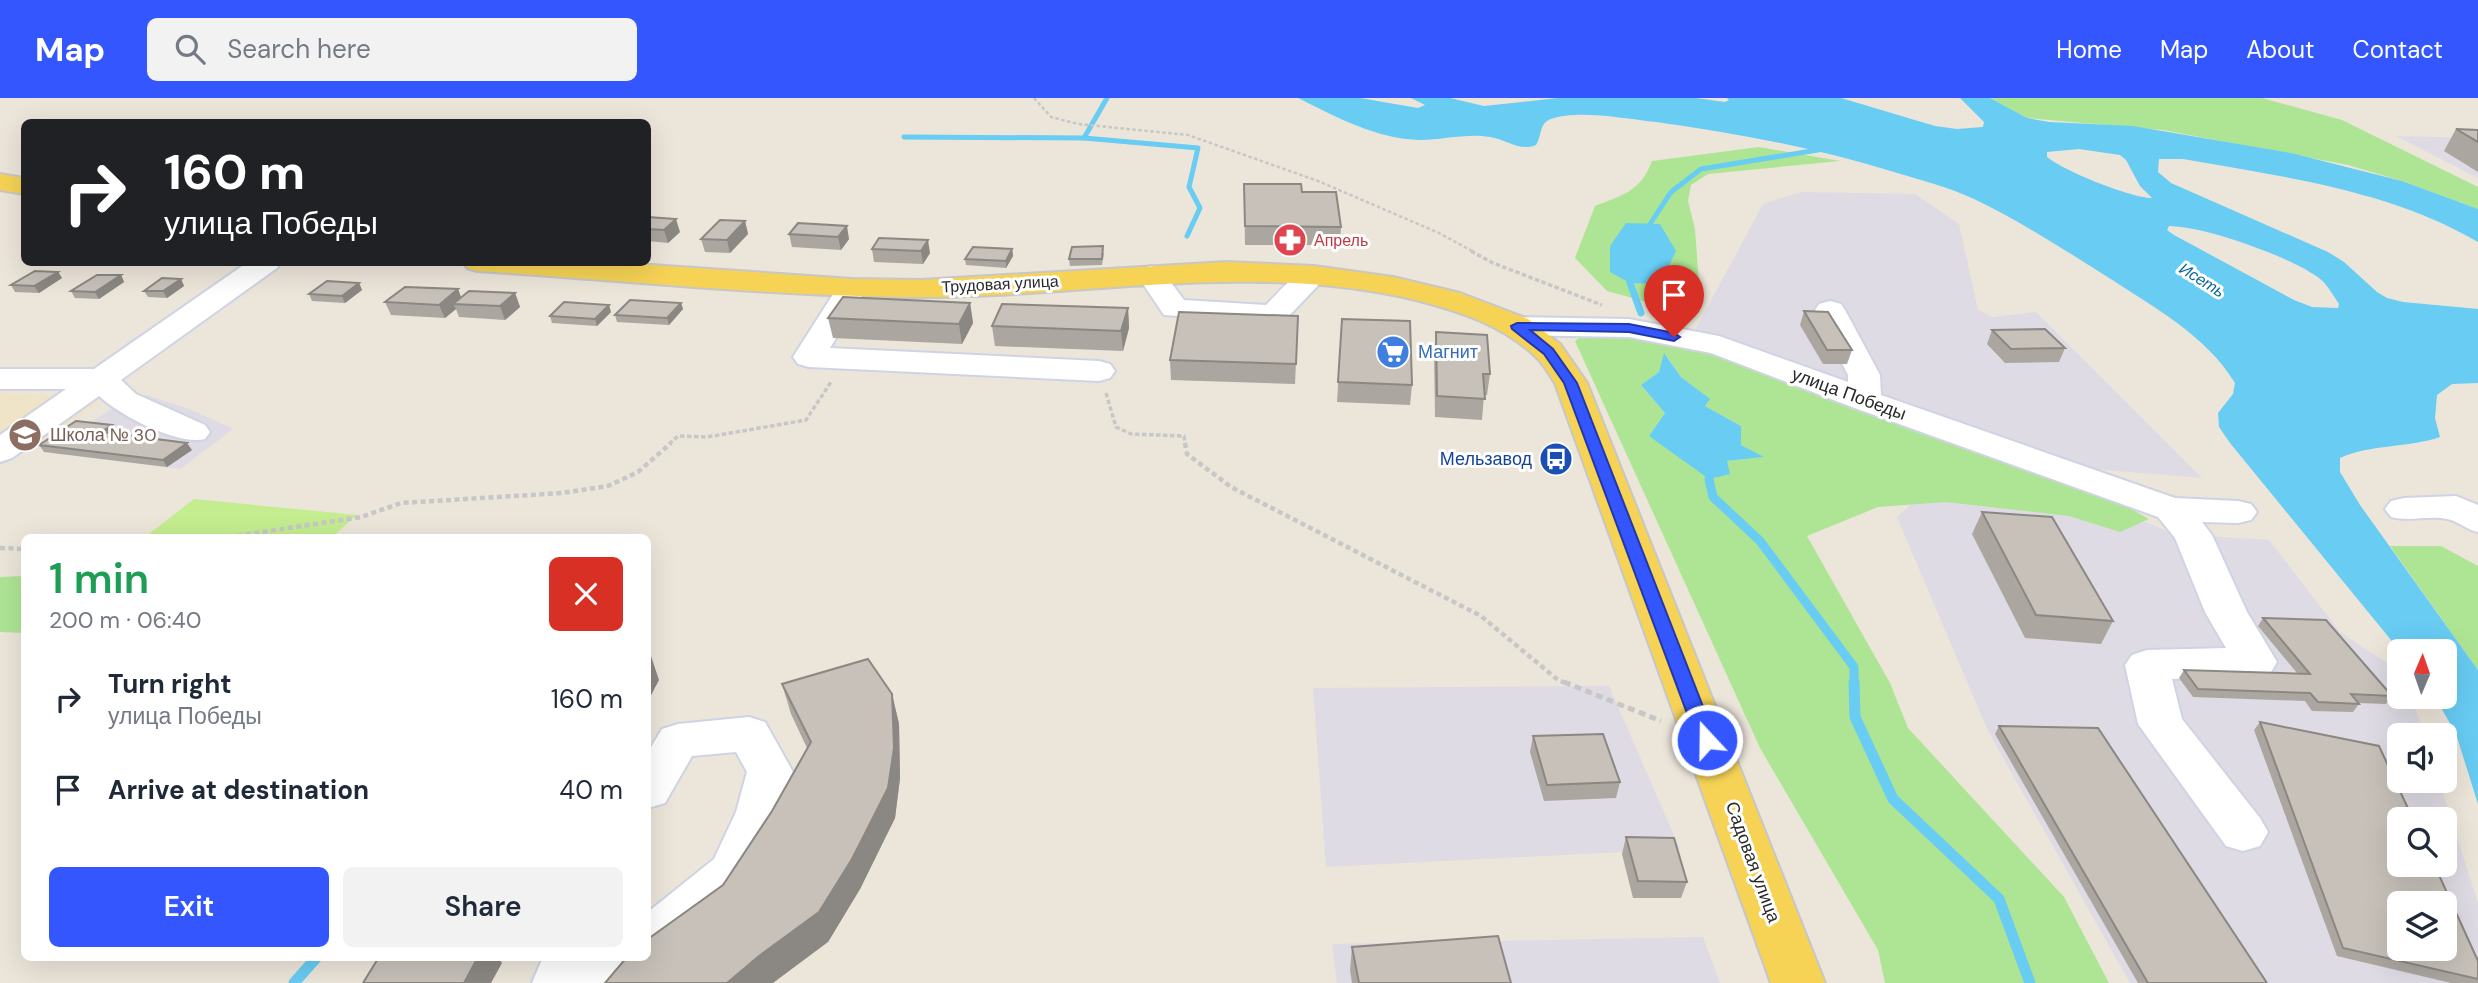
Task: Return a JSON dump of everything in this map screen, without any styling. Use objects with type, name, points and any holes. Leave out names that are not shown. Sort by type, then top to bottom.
[{"type":"main road","points":[[0,182],[21,186]]},
{"type":"main road","name":"Трудовая улица","points":[[535,266],[852,288],[921,289],[1226,271],[1314,275],[1393,286],[1460,302],[1517,326]]},
{"type":"main road","name":"Садовая улица","points":[[1517,326],[1549,351],[1571,383],[1798,983]]},
{"type":"street","points":[[0,451],[261,266]]},
{"type":"street","points":[[1151,275],[1175,309],[1274,314],[1314,275]]},
{"type":"street","points":[[852,288],[810,356],[1099,370]]},
{"type":"street","points":[[1830,310],[1864,375],[1864,400]]},
{"type":"street","name":"улица Победы","points":[[1517,326],[1629,328],[1719,345],[1864,400],[2171,509]]},
{"type":"street","points":[[0,379],[100,379],[124,401],[192,432]]},
{"type":"street","points":[[2171,509],[2238,512]]},
{"type":"street","points":[[2171,509],[2193,535],[2226,612],[2256,662],[2147,665],[2161,724],[2243,832]]},
{"type":"street","points":[[2404,509],[2471,511]]},
{"type":"street","points":[[651,785],[678,741],[749,734],[770,772],[760,812],[733,873],[651,940]]},
{"type":"street","points":[[559,983],[568,961]]},
{"type":"street","points":[[596,983],[623,961]]},
{"type":"path","points":[[1034,98],[1051,117],[1078,124],[1188,135],[1330,186],[1439,233],[1493,262],[1597,300],[1629,328]]},
{"type":"path","points":[[249,534],[360,517],[401,503],[562,494],[608,486],[638,472],[678,436],[707,437],[806,420],[846,358]]},
{"type":"path","points":[[1099,370],[1116,427],[1131,434],[1184,436],[1187,454],[1231,487],[1480,617],[1558,680],[1707,740]]},
{"type":"path","points":[[0,548],[21,549]]},
{"type":"shaded area","points":[[2396,136],[2478,138],[2478,178]]},
{"type":"shaded area","points":[[1801,192],[1915,194],[1959,224],[1978,310],[1992,317],[2036,312],[2202,478],[2093,469],[1695,330],[1763,204]]},
{"type":"shaded area","name":"Школа № 30","points":[[0,393],[79,396],[99,403],[0,467]]},
{"type":"shaded area","points":[[146,395],[192,410],[233,429],[180,469],[44,452],[124,401]]},
{"type":"shaded area","points":[[1972,450],[2174,534],[2269,540],[2340,632],[2387,663],[2387,709],[2416,709],[2420,723],[2387,723],[2387,793],[2443,793],[2447,807],[2387,807],[2387,877],[2457,877],[2457,837],[2478,903],[2478,983],[2130,983],[1988,731],[1897,517]]},
{"type":"shaded area","points":[[1609,686],[1680,849],[1326,867],[1313,688]]},
{"type":"shaded area","points":[[1703,937],[1720,983],[1337,983],[1332,944]]},
{"type":"green space","points":[[1990,98],[2262,98],[2342,120],[2478,187],[2478,209],[2402,181],[2348,165],[2163,130],[2027,118]]},
{"type":"green space","points":[[1759,147],[1840,161],[1708,174],[1691,185],[1688,201],[1695,229],[1700,297],[1661,306],[1607,291],[1575,258],[1595,206],[1637,186],[1652,161]]},
{"type":"green space","points":[[1588,331],[1683,345],[1753,369],[1832,401],[2080,480],[2149,519],[2120,532],[2069,516],[1946,502],[1878,507],[1807,536],[1890,683],[1908,728],[2064,897],[2109,983],[1885,983],[1878,950],[1760,748],[1575,341]],"holes":[[[1665,354],[1681,377],[1709,399],[1705,406],[1741,426],[1741,445],[1763,457],[1727,461],[1649,436],[1665,413],[1641,385],[1659,372]]]},
{"type":"green space","points":[[194,499],[357,515],[335,534],[149,534]]},
{"type":"green space","points":[[2390,546],[2441,546],[2478,566],[2478,670]]},
{"type":"green space","points":[[21,576],[21,633],[0,632],[0,577]]},
{"type":"water","name":"Исеть","points":[[1298,98],[1360,98],[1418,108],[1425,105],[1411,98],[1450,98],[1484,106],[1558,98],[1696,98],[1725,102],[1729,100],[1727,98],[1841,98],[1935,126],[1957,129],[1983,127],[1984,122],[1960,98],[1990,98],[2027,118],[2049,122],[2133,126],[2291,153],[2402,181],[2478,209],[2478,242],[2409,210],[2335,188],[2183,159],[2159,159],[2158,172],[2171,183],[2328,252],[2387,298],[2478,309],[2478,383],[2452,384],[2437,395],[2435,418],[2440,437],[2377,448],[2340,458],[2340,472],[2360,505],[2456,639],[2390,639],[2219,427],[2218,413],[2233,394],[2235,383],[2223,366],[2194,336],[2159,310],[2041,236],[1964,195],[1865,163],[1806,149],[1746,136],[1617,117],[1575,115],[1551,119],[1543,127],[1536,145],[1530,147],[1481,136],[1404,139],[1342,119]],"holes":[[[2079,149],[2120,155],[2126,160],[2140,186],[2152,198],[2129,194],[2098,183],[2056,163],[2047,157],[2047,152]],[[2169,226],[2224,237],[2289,261],[2322,280],[2339,304],[2338,308],[2312,307],[2294,300],[2167,230]]]},
{"type":"water","points":[[1626,223],[1660,224],[1676,251],[1660,284],[1630,283],[1610,272],[1610,246]]},
{"type":"water","points":[[1664,353],[1681,377],[1710,399],[1705,406],[1741,426],[1741,445],[1764,457],[1727,461],[1730,474],[1709,479],[1649,436],[1665,413],[1641,385],[1659,372]]},
{"type":"water","points":[[2457,641],[2478,670],[2478,804],[2457,737],[2457,723],[2450,723],[2442,709],[2457,709]]},
{"type":"building","points":[[2456,129],[2478,130],[2478,142]]},
{"type":"building","points":[[1244,184],[1301,184],[1302,192],[1336,192],[1341,227],[1245,226]]},
{"type":"building","points":[[651,217],[676,219],[664,230],[651,229]]},
{"type":"building","points":[[720,220],[745,221],[727,240],[701,239]]},
{"type":"building","points":[[798,223],[847,226],[838,237],[789,234]]},
{"type":"building","points":[[879,238],[928,240],[921,251],[872,249]]},
{"type":"building","points":[[1103,246],[1102,259],[1069,259],[1072,247]]},
{"type":"building","points":[[973,247],[1012,249],[1006,261],[965,259]]},
{"type":"building","points":[[35,271],[58,272],[34,286],[11,285]]},
{"type":"building","points":[[97,275],[121,275],[95,292],[71,291]]},
{"type":"building","points":[[162,278],[181,279],[163,291],[144,291]]},
{"type":"building","points":[[327,281],[359,283],[342,296],[309,294]]},
{"type":"building","points":[[405,287],[458,289],[439,305],[385,302]]},
{"type":"building","points":[[469,291],[515,293],[500,306],[453,304]]},
{"type":"building","points":[[843,297],[970,303],[959,324],[828,318]]},
{"type":"building","points":[[630,300],[681,303],[667,318],[615,315]]},
{"type":"building","points":[[564,302],[609,305],[595,319],[550,316]]},
{"type":"building","points":[[1002,304],[1128,308],[1121,331],[992,326]]},
{"type":"building","points":[[1804,311],[1828,312],[1852,350],[1827,350]]},
{"type":"building","points":[[1179,312],[1298,316],[1296,364],[1170,360]]},
{"type":"building","points":[[1342,319],[1410,321],[1412,385],[1338,382]]},
{"type":"building","points":[[2045,329],[2065,348],[2011,349],[1992,330]]},
{"type":"building","points":[[1436,332],[1487,335],[1490,374],[1483,374],[1485,399],[1437,396]]},
{"type":"building","points":[[76,421],[112,425],[101,432],[187,443],[163,460],[39,445]]},
{"type":"building","points":[[1982,512],[2052,517],[2113,621],[2036,615]]},
{"type":"building","points":[[2263,618],[2326,620],[2387,690],[2387,696],[2351,694],[2359,704],[2318,702],[2310,693],[2198,689],[2184,670],[2310,674]]},
{"type":"building","points":[[868,659],[892,694],[894,748],[888,788],[852,859],[819,912],[727,983],[605,983],[624,961],[651,961],[651,937],[723,885],[772,811],[811,742],[782,684]]},
{"type":"building","points":[[2260,722],[2379,746],[2387,763],[2387,793],[2401,793],[2407,807],[2387,807],[2387,877],[2440,877],[2446,891],[2387,891],[2387,958],[2343,948]]},
{"type":"building","points":[[1999,726],[2098,728],[2267,983],[2148,983]]},
{"type":"building","points":[[1603,734],[1620,782],[1547,785],[1533,736]]},
{"type":"building","points":[[1626,837],[1674,838],[1687,882],[1638,881]]},
{"type":"building","points":[[2457,915],[2478,961],[2478,979],[2400,961],[2457,961]]},
{"type":"building","points":[[1498,936],[1511,983],[1359,983],[1352,947]]},
{"type":"building","points":[[377,961],[476,961],[464,983],[363,983]]},
{"type":"waterway","points":[[1084,138],[1107,98]]},
{"type":"waterway","points":[[904,137],[1084,138]]},
{"type":"waterway","points":[[1084,138],[1198,148],[1189,187],[1200,208],[1187,236]]},
{"type":"waterway","points":[[1650,224],[1671,192],[1701,169],[1824,149]]},
{"type":"waterway","points":[[1630,283],[1641,313]]},
{"type":"waterway","points":[[1709,479],[1713,497],[1760,541],[1854,667],[1854,682]]},
{"type":"waterway","points":[[1854,682],[1855,717],[1893,799],[1999,899],[2030,983]]},
{"type":"waterway","points":[[294,983],[313,961]]},
{"type":"place","name":"Апрель","points":[[1290,240]]},
{"type":"place","name":"Магнит","points":[[1393,352]]},
{"type":"place","name":"Школа № 30","points":[[25,435]]},
{"type":"place","name":"Мельзавод","points":[[1556,459]]},
{"type":"route","points":[[1674,337],[1629,328],[1517,326],[1549,351],[1571,383],[1707,740]]}]
